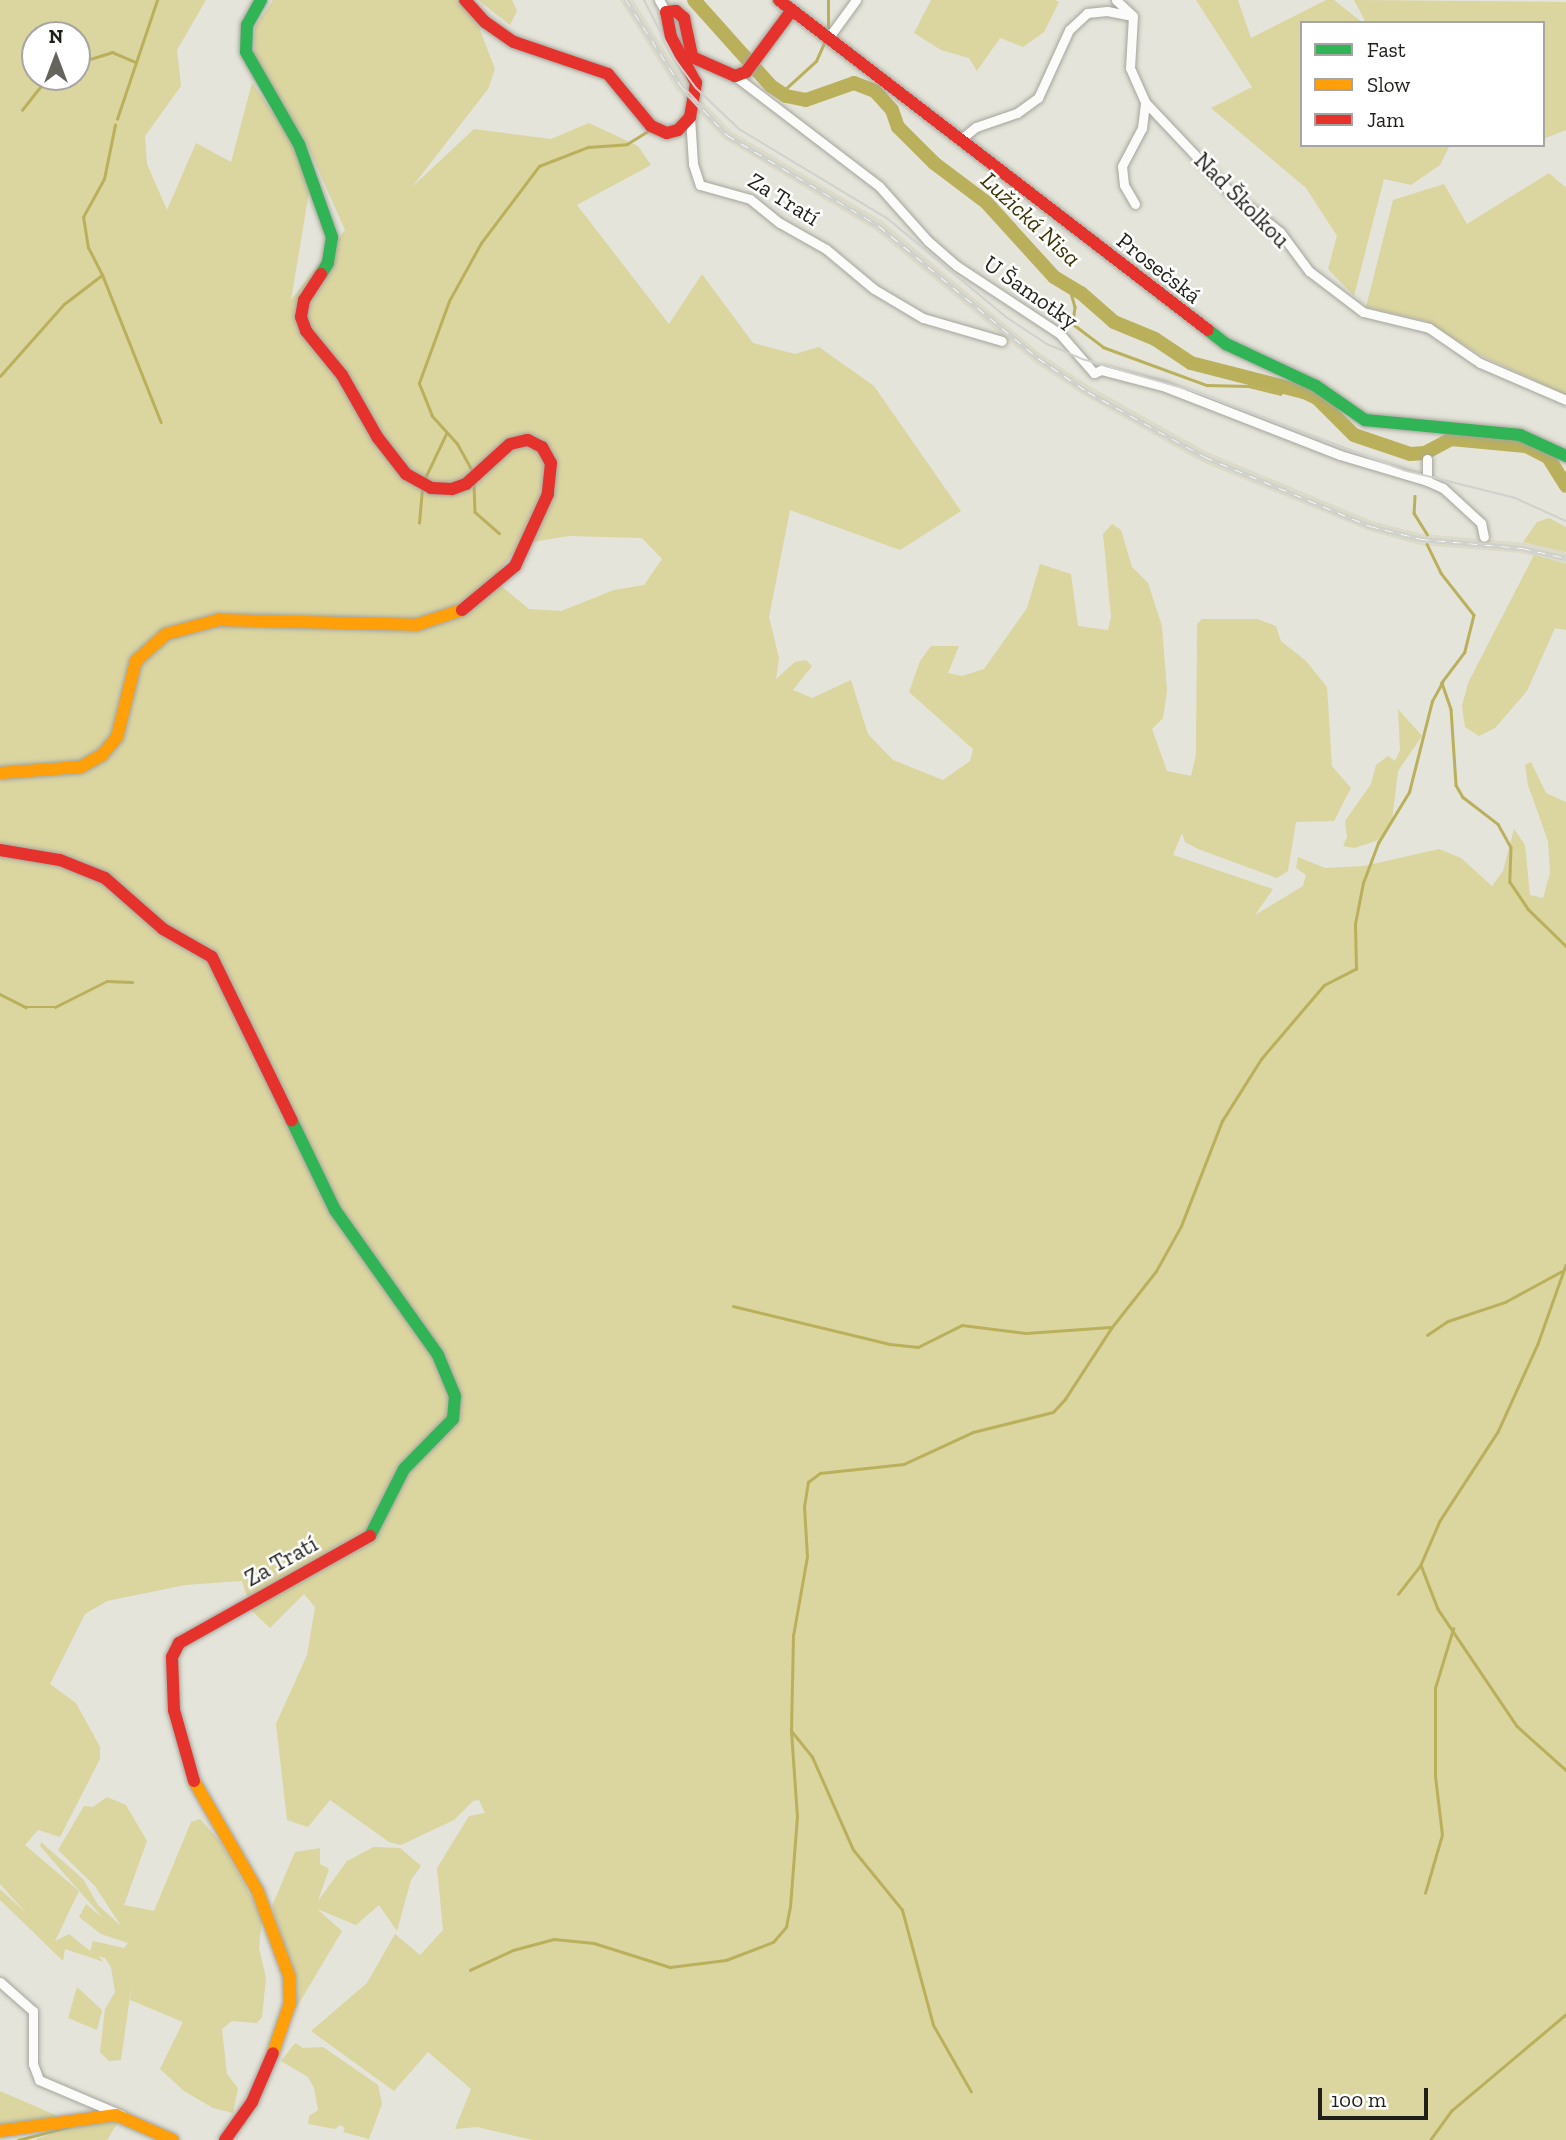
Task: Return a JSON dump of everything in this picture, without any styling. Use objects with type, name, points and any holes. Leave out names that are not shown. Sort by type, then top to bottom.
[{"type":"street","points":[[0,773],[81,767],[102,755],[117,737],[136,661],[166,634],[218,620],[416,625],[462,610],[500,583],[514,566],[548,494],[551,463],[542,447],[527,440],[510,444],[466,484],[452,489],[431,488],[406,474],[377,438],[342,375],[306,331],[301,317],[304,300],[328,263],[331,237],[299,144],[246,52],[247,25],[261,0]]},
{"type":"street","points":[[465,0],[485,22],[514,42],[608,74],[658,131],[678,130],[690,117]]},
{"type":"street","name":"U Šamotky","points":[[659,0],[666,12],[671,37],[696,83],[690,117]]},
{"type":"street","name":"Prosečská","points":[[779,0],[1214,337],[1316,386],[1358,417],[1390,425],[1520,435],[1566,456]]},
{"type":"street","points":[[828,37],[856,0]]},
{"type":"street","points":[[1116,0],[1133,16]]},
{"type":"street","points":[[741,74],[792,10]]},
{"type":"street","name":"U Šamotky","points":[[666,12],[676,11],[684,18],[692,57],[741,74],[879,186],[928,241],[957,266],[1060,334],[1094,373],[1101,370],[1163,386],[1340,455],[1427,481],[1443,488],[1481,523],[1484,537]]},
{"type":"street","points":[[961,139],[976,127],[1017,113],[1038,98],[1069,30],[1087,13],[1133,16]]},
{"type":"street","name":"Nad Školkou","points":[[1133,16],[1130,68],[1145,102],[1230,192],[1280,232],[1309,271],[1347,303],[1363,312],[1429,328],[1480,363],[1566,400]]},
{"type":"street","points":[[1135,204],[1124,185],[1122,166],[1142,128],[1145,102]]},
{"type":"street","name":"Za Tratí","points":[[690,117],[693,164],[699,185],[750,199],[780,223],[826,248],[874,289],[923,318],[1002,341]]},
{"type":"street","points":[[1427,458],[1427,481]]},
{"type":"street","name":"Za Tratí","points":[[0,850],[60,860],[104,878],[163,929],[212,957],[335,1210],[438,1355],[451,1380],[455,1415],[447,1429],[399,1476],[382,1525],[290,1582],[198,1629],[179,1643],[170,1665],[179,1738],[190,1773],[269,1916],[290,1986],[290,2003],[265,2074],[225,2140]]},
{"type":"street","points":[[0,1982],[33,2011],[33,2064],[39,2080],[173,2140]]},
{"type":"street","points":[[0,2131],[124,2116]]},
{"type":"shaded area","points":[[0,0],[206,0],[177,50],[181,86],[145,136],[147,164],[167,210],[196,143],[231,162],[252,83],[295,144],[310,186],[291,300],[345,230],[305,140],[254,58],[255,27],[273,0],[459,0],[477,22],[495,69],[488,89],[412,187],[474,129],[551,139],[589,123],[638,146],[651,165],[577,205],[669,324],[702,274],[753,343],[795,354],[819,347],[874,386],[961,511],[900,550],[790,510],[769,617],[779,658],[776,679],[795,662],[806,660],[812,666],[793,690],[812,698],[851,680],[868,734],[893,760],[943,780],[970,761],[973,749],[909,692],[920,661],[931,646],[959,646],[948,673],[962,676],[984,669],[1027,608],[1040,564],[1071,574],[1078,626],[1108,630],[1111,617],[1103,534],[1112,524],[1121,530],[1132,567],[1148,583],[1162,626],[1167,691],[1163,718],[1152,729],[1167,771],[1191,776],[1196,754],[1197,624],[1202,619],[1257,619],[1276,626],[1281,641],[1306,661],[1327,687],[1332,766],[1351,788],[1334,821],[1296,822],[1288,871],[1277,878],[1198,849],[1185,842],[1182,833],[1173,855],[1273,889],[1255,915],[1303,886],[1306,875],[1296,868],[1298,857],[1325,868],[1364,866],[1439,849],[1461,858],[1492,886],[1503,871],[1514,829],[1525,845],[1530,895],[1543,898],[1550,873],[1548,841],[1528,785],[1525,765],[1531,762],[1546,793],[1566,802],[1566,2140],[533,2140],[477,2127],[455,2129],[471,2089],[428,2052],[394,2091],[311,2031],[367,1983],[395,1934],[420,1955],[443,1930],[437,1868],[469,1816],[485,1813],[479,1800],[473,1801],[454,1820],[401,1845],[389,1842],[330,1800],[308,1827],[287,1820],[276,1724],[307,1655],[315,1607],[304,1594],[270,1628],[252,1611],[242,1581],[185,1585],[107,1601],[85,1614],[50,1684],[76,1703],[100,1747],[100,1759],[60,1837],[38,1830],[25,1845],[79,1891],[55,1941],[69,1934],[90,1951],[93,1941],[124,1948],[128,1943],[101,1934],[79,1917],[86,1904],[103,1918],[40,1846],[41,1842],[83,1879],[98,1905],[121,1926],[95,1886],[58,1850],[84,1806],[93,1807],[107,1797],[126,1805],[147,1841],[124,1905],[154,1911],[191,1822],[200,1819],[219,1840],[262,1916],[259,1948],[266,1978],[262,2017],[257,2023],[232,2021],[222,2029],[227,2074],[238,2088],[233,2113],[213,2108],[184,2091],[160,2069],[183,2022],[130,2000],[132,1982],[121,2060],[109,2061],[100,2052],[105,2009],[115,1992],[111,1967],[105,1958],[98,1956],[104,1962],[65,1949],[63,1961],[0,1900],[0,1889],[27,1914],[0,1884]],"holes":[[[569,536],[642,538],[662,559],[644,585],[614,590],[561,611],[529,609],[493,579],[520,544]]]},
{"type":"shaded area","points":[[478,0],[512,0],[517,11],[510,25]]},
{"type":"shaded area","points":[[620,0],[633,0],[685,83],[731,131],[882,221],[1041,354],[1091,387],[1207,452],[1372,521],[1422,534],[1536,544],[1566,552],[1566,564],[1521,553],[1420,545],[1369,531],[1202,462],[1085,396],[1034,362],[875,230],[724,139],[676,89]]},
{"type":"shaded area","points":[[931,0],[1059,2],[1044,32],[1023,47],[1000,38],[977,71],[969,58],[941,50],[914,33]]},
{"type":"shaded area","points":[[1196,0],[1238,0],[1251,38],[1326,0],[1334,0],[1360,21],[1300,21],[1300,147],[1449,147],[1440,165],[1411,185],[1384,179],[1354,296],[1328,269],[1337,236],[1306,188],[1211,108],[1252,87]]},
{"type":"shaded area","points":[[1354,0],[1566,2],[1566,130],[1545,138],[1545,21],[1365,21]]},
{"type":"shaded area","points":[[1549,173],[1566,188],[1566,395],[1482,356],[1426,321],[1366,307],[1393,200],[1444,184],[1467,224]]},
{"type":"shaded area","points":[[1549,518],[1566,527],[1566,552],[1523,542],[1537,522]]},
{"type":"shaded area","points":[[1534,555],[1566,564],[1566,630],[1555,628],[1527,691],[1495,728],[1479,736],[1465,727],[1462,706],[1468,683]]},
{"type":"shaded area","points":[[1398,709],[1422,736],[1398,771],[1392,820],[1378,840],[1355,848],[1343,846],[1347,837],[1345,821],[1371,784],[1376,765],[1388,756],[1395,761],[1400,750]]},
{"type":"shaded area","points":[[374,1847],[400,1848],[421,1866],[411,1880],[397,1931],[379,1905],[356,1925],[317,1909],[342,1931],[295,2010],[290,1965],[272,1906],[295,1852],[320,1848],[320,1864],[329,1869],[318,1901],[347,1861]]},
{"type":"shaded area","points":[[77,1987],[102,2010],[97,2030],[68,2018]]},
{"type":"shaded area","points":[[295,2043],[303,2048],[323,2047],[378,2085],[382,2104],[369,2139],[343,2132],[345,2128],[340,2125],[335,2129],[308,2124],[309,2116],[318,2110],[314,2088],[308,2077],[281,2061]]},
{"type":"shaded area","points":[[0,2091],[37,2107],[62,2118],[0,2126]]},
{"type":"shaded area","points":[[120,2119],[107,2140],[34,2140],[77,2124]]},
{"type":"waterway","points":[[117,119],[157,0]]},
{"type":"waterway","name":"Lužická Nisa","points":[[694,0],[771,86],[786,96],[806,100],[854,83],[875,91],[892,110],[898,127],[934,163],[986,202],[1054,277],[1081,293],[1114,322],[1155,339],[1191,363],[1304,392],[1317,398],[1354,435],[1410,454],[1425,453],[1451,439],[1526,446],[1548,457],[1566,486]]},
{"type":"waterway","points":[[828,0],[828,31]]},
{"type":"waterway","points":[[781,93],[816,61],[825,41]]},
{"type":"waterway","points":[[91,59],[112,52],[136,62]]},
{"type":"waterway","points":[[22,110],[37,91]]},
{"type":"waterway","points":[[0,376],[64,304],[102,275],[88,248],[83,217],[104,179],[115,125]]},
{"type":"waterway","points":[[472,471],[457,444],[432,416],[419,383],[449,301],[481,243],[539,166],[588,147],[627,144],[649,130]]},
{"type":"waterway","points":[[103,276],[161,422]]},
{"type":"waterway","points":[[1069,286],[1075,307],[1073,324],[1103,347],[1207,385],[1249,386],[1280,394],[1286,387]]},
{"type":"waterway","points":[[425,478],[446,434]]},
{"type":"waterway","points":[[474,484],[475,512],[499,533]]},
{"type":"waterway","points":[[419,523],[422,488]]},
{"type":"waterway","points":[[1415,496],[1414,513],[1427,534]]},
{"type":"waterway","points":[[1427,544],[1441,573],[1474,615],[1465,652],[1442,683],[1451,709],[1456,785],[1463,797],[1498,824],[1511,847],[1510,882],[1528,909],[1566,946]]},
{"type":"waterway","points":[[971,2092],[933,2025],[902,1910],[853,1850],[812,1757],[791,1731],[793,1636],[807,1557],[804,1507],[808,1482],[820,1473],[904,1464],[973,1432],[1053,1412],[1065,1399],[1112,1327],[1156,1271],[1181,1226],[1222,1121],[1261,1059],[1324,985],[1356,969],[1355,924],[1363,883],[1378,843],[1409,792],[1432,701],[1442,683]]},
{"type":"waterway","points":[[0,994],[26,1007],[55,1007],[107,981],[132,982]]},
{"type":"waterway","points":[[1566,1265],[1538,1344],[1498,1432],[1440,1521],[1421,1565],[1438,1609],[1517,1726],[1566,1770]]},
{"type":"waterway","points":[[1427,1335],[1448,1321],[1505,1302],[1562,1271]]},
{"type":"waterway","points":[[733,1306],[890,1344],[918,1347],[962,1325],[1026,1333],[1110,1327]]},
{"type":"waterway","points":[[1398,1594],[1420,1566]]},
{"type":"waterway","points":[[1425,1893],[1442,1835],[1435,1776],[1435,1688],[1453,1629]]},
{"type":"waterway","points":[[470,1970],[513,1950],[554,1939],[594,1943],[670,1967],[726,1960],[773,1942],[786,1927],[790,1907],[797,1817],[791,1732]]},
{"type":"waterway","points":[[1430,2140],[1451,2111],[1566,2014]]},
{"type":"waterway","points":[[18,2140],[68,2127]]},
{"type":"tram line","points":[[644,0],[674,58],[696,88],[739,129],[888,219],[1006,317],[1047,344],[1082,359],[1196,392],[1403,470],[1515,498],[1566,521]]},
{"type":"railway","points":[[626,0],[681,86],[727,135],[879,226],[1038,358],[1088,392],[1205,457],[1370,526],[1421,539],[1522,548],[1566,558]]},
{"type":"traffic: fast","points":[[261,0],[247,25],[246,52],[299,144],[332,237],[328,263],[321,274]]},
{"type":"traffic: fast","points":[[1208,330],[1226,344],[1316,386],[1365,420],[1520,435],[1566,456]]},
{"type":"traffic: fast","points":[[292,1121],[335,1210],[438,1355],[455,1396],[453,1419],[404,1469],[370,1536]]},
{"type":"traffic: slow","points":[[0,773],[81,767],[102,755],[117,737],[136,661],[166,634],[218,620],[416,625],[462,610]]},
{"type":"traffic: slow","points":[[194,1781],[258,1892],[289,1976],[290,2003],[273,2053]]},
{"type":"traffic: slow","points":[[0,2131],[116,2115],[173,2140]]},
{"type":"traffic: jam","points":[[465,0],[485,22],[514,42],[608,74],[651,126],[667,133],[678,130],[690,117],[696,83],[671,37],[666,12],[676,11],[684,18],[692,57],[735,76],[746,72],[792,10]]},
{"type":"traffic: jam","points":[[779,0],[1208,330]]},
{"type":"traffic: jam","points":[[321,274],[304,300],[301,317],[306,331],[342,375],[378,438],[406,474],[431,488],[452,489],[466,484],[510,444],[528,440],[542,447],[551,463],[548,494],[515,566],[462,610]]},
{"type":"traffic: jam","points":[[0,850],[60,860],[105,878],[163,929],[212,957],[292,1121]]},
{"type":"traffic: jam","points":[[194,1781],[174,1710],[172,1657],[179,1643],[370,1536]]},
{"type":"traffic: jam","points":[[225,2140],[252,2102],[273,2053]]}]
